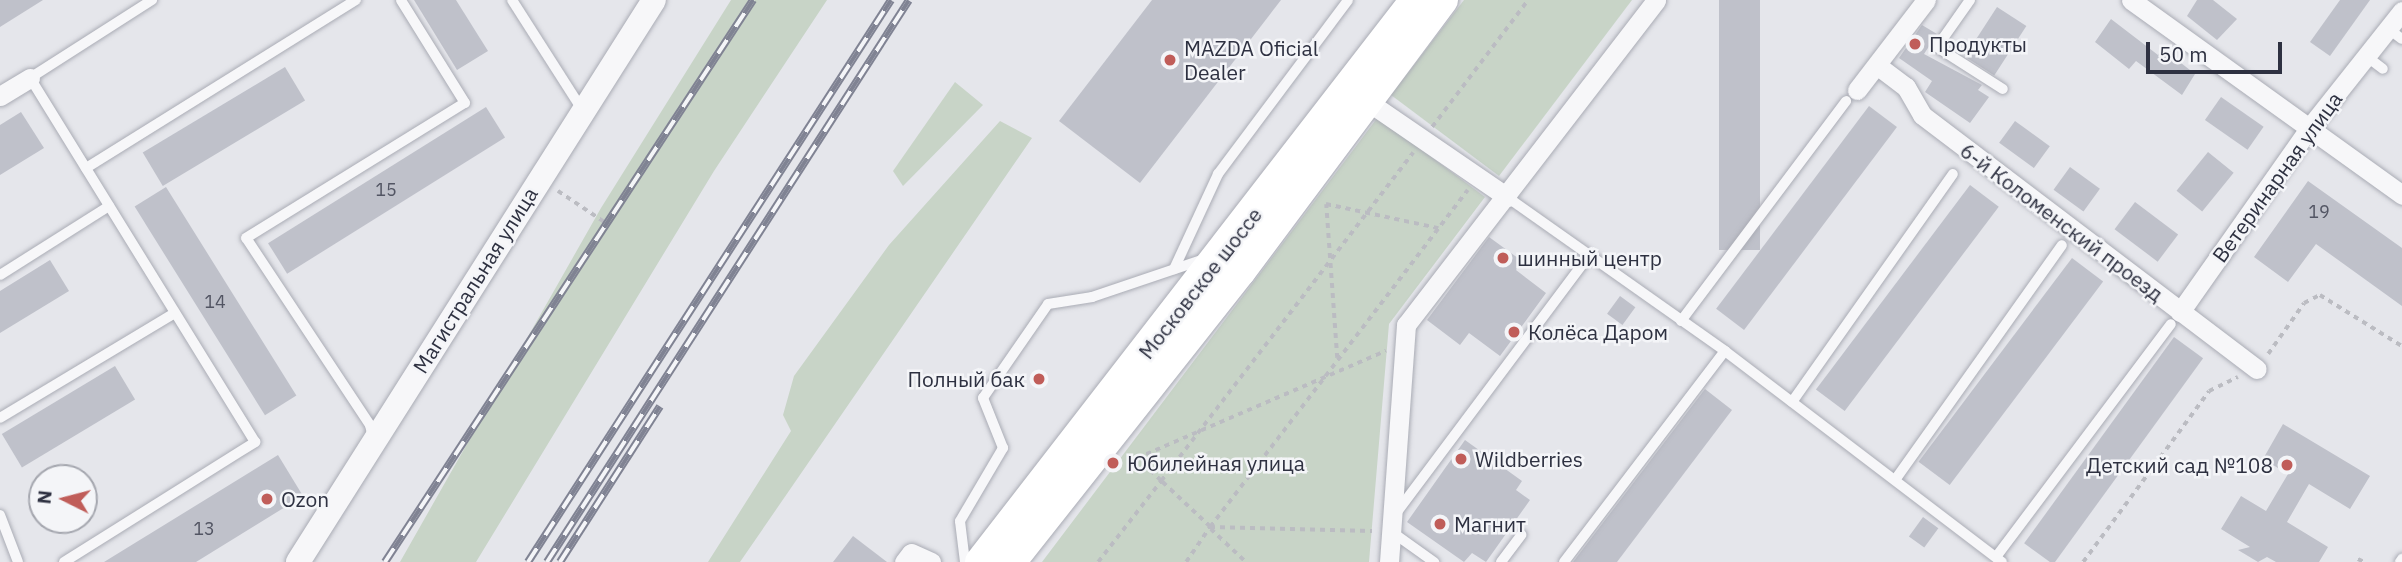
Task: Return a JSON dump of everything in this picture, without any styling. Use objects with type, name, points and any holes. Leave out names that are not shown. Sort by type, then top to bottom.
[{"type":"main road","name":"Московское шоссе","points":[[980,562],[1225,252],[1415,0]]},
{"type":"main road","name":"Московское шоссе","points":[[1011,562],[1241,271],[1443,0]]},
{"type":"street","name":"Магистральная улица","points":[[298,562],[654,0]]},
{"type":"street","points":[[1389,562],[1406,325],[1656,0]]},
{"type":"street","points":[[1851,96],[1878,66],[1926,0]]},
{"type":"street","points":[[2132,0],[2402,195]]},
{"type":"street","name":"Ветеринарная улица","points":[[2176,318],[2310,127],[2366,56],[2396,34],[2402,12]]},
{"type":"street","name":"6-й Коломенский проезд","points":[[1878,66],[1906,87],[1922,115],[2176,318],[2257,369]]},
{"type":"street","points":[[0,96],[30,78]]},
{"type":"street","points":[[1367,101],[1421,141],[1479,176],[1507,197]]},
{"type":"street","points":[[904,562],[911,553],[931,562]]},
{"type":"lane","points":[[64,562],[255,442],[30,78],[152,0]]},
{"type":"lane","points":[[86,168],[356,0]]},
{"type":"lane","points":[[374,442],[370,425],[246,238],[465,103],[401,0]]},
{"type":"lane","points":[[512,0],[584,112]]},
{"type":"lane","points":[[1174,269],[1218,174],[1348,0]]},
{"type":"lane","points":[[1970,0],[1937,47],[2003,89]]},
{"type":"lane","points":[[2366,56],[2382,69]]},
{"type":"lane","points":[[1681,321],[1851,96]]},
{"type":"lane","points":[[1792,402],[1953,174]]},
{"type":"lane","points":[[1507,197],[1587,258],[1725,351],[1999,560],[2176,318]]},
{"type":"lane","points":[[0,275],[109,206]]},
{"type":"lane","points":[[1895,480],[2062,245]]},
{"type":"lane","points":[[965,562],[960,521],[1003,448],[983,398],[1048,304],[1092,296],[1225,252]]},
{"type":"lane","points":[[1434,562],[1392,525],[1587,258]]},
{"type":"lane","points":[[0,418],[175,313]]},
{"type":"lane","points":[[1564,562],[1725,351]]},
{"type":"lane","points":[[0,515],[18,562]]},
{"type":"lane","points":[[1501,562],[1521,535]]},
{"type":"path","points":[[1098,562],[1528,0]]},
{"type":"path","points":[[1186,562],[1479,176]]},
{"type":"path","points":[[539,178],[609,225]]},
{"type":"path","points":[[1337,360],[1326,204],[1438,229]]},
{"type":"path","points":[[2083,562],[2209,391],[2257,369],[2304,303],[2320,295],[2402,346]]},
{"type":"path","points":[[1245,562],[1137,458],[1405,343]]},
{"type":"path","points":[[1210,527],[1392,525]]},
{"type":"path","points":[[2358,559],[2364,562]]},
{"type":"green space","points":[[731,0],[827,0],[714,171],[476,562],[400,562],[601,208]]},
{"type":"green space","points":[[1464,0],[1632,0],[1499,176],[1391,95]]},
{"type":"green space","points":[[955,82],[983,105],[903,186],[893,171]]},
{"type":"green space","points":[[1378,117],[1485,197],[1389,324],[1369,562],[1042,562]]},
{"type":"green space","points":[[1000,121],[1032,138],[740,562],[708,562],[791,431],[783,415],[794,376],[889,245]]},
{"type":"building","points":[[0,0],[43,0],[0,27]]},
{"type":"building","points":[[414,0],[456,0],[488,51],[457,70]]},
{"type":"building","name":"MAZDA Oficial Dealer","points":[[1152,0],[1281,0],[1140,183],[1059,121]]},
{"type":"building","points":[[1719,0],[1760,0],[1760,250],[1719,250]]},
{"type":"building","points":[[2197,0],[2213,0],[2237,19],[2217,40],[2187,16]]},
{"type":"building","points":[[2340,0],[2370,0],[2330,56],[2310,42]]},
{"type":"building","points":[[1997,7],[2026,26],[1994,76],[1965,56]]},
{"type":"building","points":[[2111,19],[2158,55],[2162,48],[2195,74],[2182,95],[2136,61],[2129,69],[2095,42]]},
{"type":"building","points":[[1922,25],[1937,34],[1924,54],[1982,85],[1978,90],[1989,97],[1970,123],[1925,92],[1932,81],[1899,58]]},
{"type":"building","points":[[285,67],[305,100],[163,186],[143,152]]},
{"type":"building","points":[[2221,97],[2264,127],[2248,150],[2205,120]]},
{"type":"building","points":[[1869,106],[1897,127],[1744,330],[1716,309]]},
{"type":"building","points":[[486,107],[505,138],[287,274],[268,243]]},
{"type":"building","points":[[21,112],[44,148],[0,175],[0,125]]},
{"type":"building","points":[[2015,121],[2050,146],[2034,168],[1999,143]]},
{"type":"building","points":[[2208,152],[2234,173],[2202,212],[2177,191]]},
{"type":"building","points":[[2070,167],[2100,189],[2083,211],[2054,190]]},
{"type":"building","points":[[2308,181],[2402,248],[2402,306],[2316,244],[2288,282],[2254,257]]},
{"type":"building","points":[[1970,185],[1999,207],[1845,411],[1816,389]]},
{"type":"building","points":[[166,187],[296,396],[265,415],[135,207]]},
{"type":"building","points":[[2135,202],[2178,234],[2158,262],[2115,229]]},
{"type":"building","points":[[1489,237],[1522,261],[1516,270],[1546,293],[1500,356],[1469,333],[1460,345],[1427,320]]},
{"type":"building","points":[[2072,258],[2103,281],[1950,485],[1919,462]]},
{"type":"building","points":[[50,260],[69,291],[0,333],[0,291]]},
{"type":"building","points":[[1620,296],[1635,307],[1622,325],[1607,314]]},
{"type":"building","points":[[2174,337],[2203,358],[2055,562],[2050,562],[2024,543]]},
{"type":"building","points":[[115,366],[135,399],[22,467],[2,434]]},
{"type":"building","points":[[1705,389],[1732,410],[1617,562],[1573,562]]},
{"type":"building","points":[[2283,424],[2370,476],[2350,509],[2309,484],[2287,522],[2328,547],[2319,562],[2276,562],[2267,557],[2258,562],[2238,550],[2250,547],[2221,529],[2241,496],[2266,511],[2288,474],[2263,459]]},
{"type":"building","points":[[1465,440],[1522,481],[1516,490],[1530,500],[1486,562],[1472,553],[1464,562],[1407,522]]},
{"type":"building","points":[[278,455],[303,496],[196,562],[104,562]]},
{"type":"building","points":[[1923,517],[1938,528],[1924,548],[1909,536]]},
{"type":"building","points":[[853,536],[887,562],[833,562]]},
{"type":"railway","points":[[385,562],[753,0]]},
{"type":"railway","points":[[528,562],[891,0]]},
{"type":"railway","points":[[547,562],[909,0]]},
{"type":"railway","points":[[560,562],[660,406]]},
{"type":"place","name":"Продукты","points":[[1915,44]]},
{"type":"place","name":"MAZDA Oficial Dealer","points":[[1170,60]]},
{"type":"place","name":"шинный центр","points":[[1503,258]]},
{"type":"place","name":"Колёса Даром","points":[[1514,332]]},
{"type":"place","name":"Полный бак","points":[[1039,379]]},
{"type":"place","name":"Wildberries","points":[[1461,459]]},
{"type":"place","name":"Юбилейная улица","points":[[1113,463]]},
{"type":"place","name":"Детский сад №108","points":[[2287,465]]},
{"type":"place","name":"Ozon","points":[[267,499]]},
{"type":"place","name":"Магнит","points":[[1440,524]]}]
